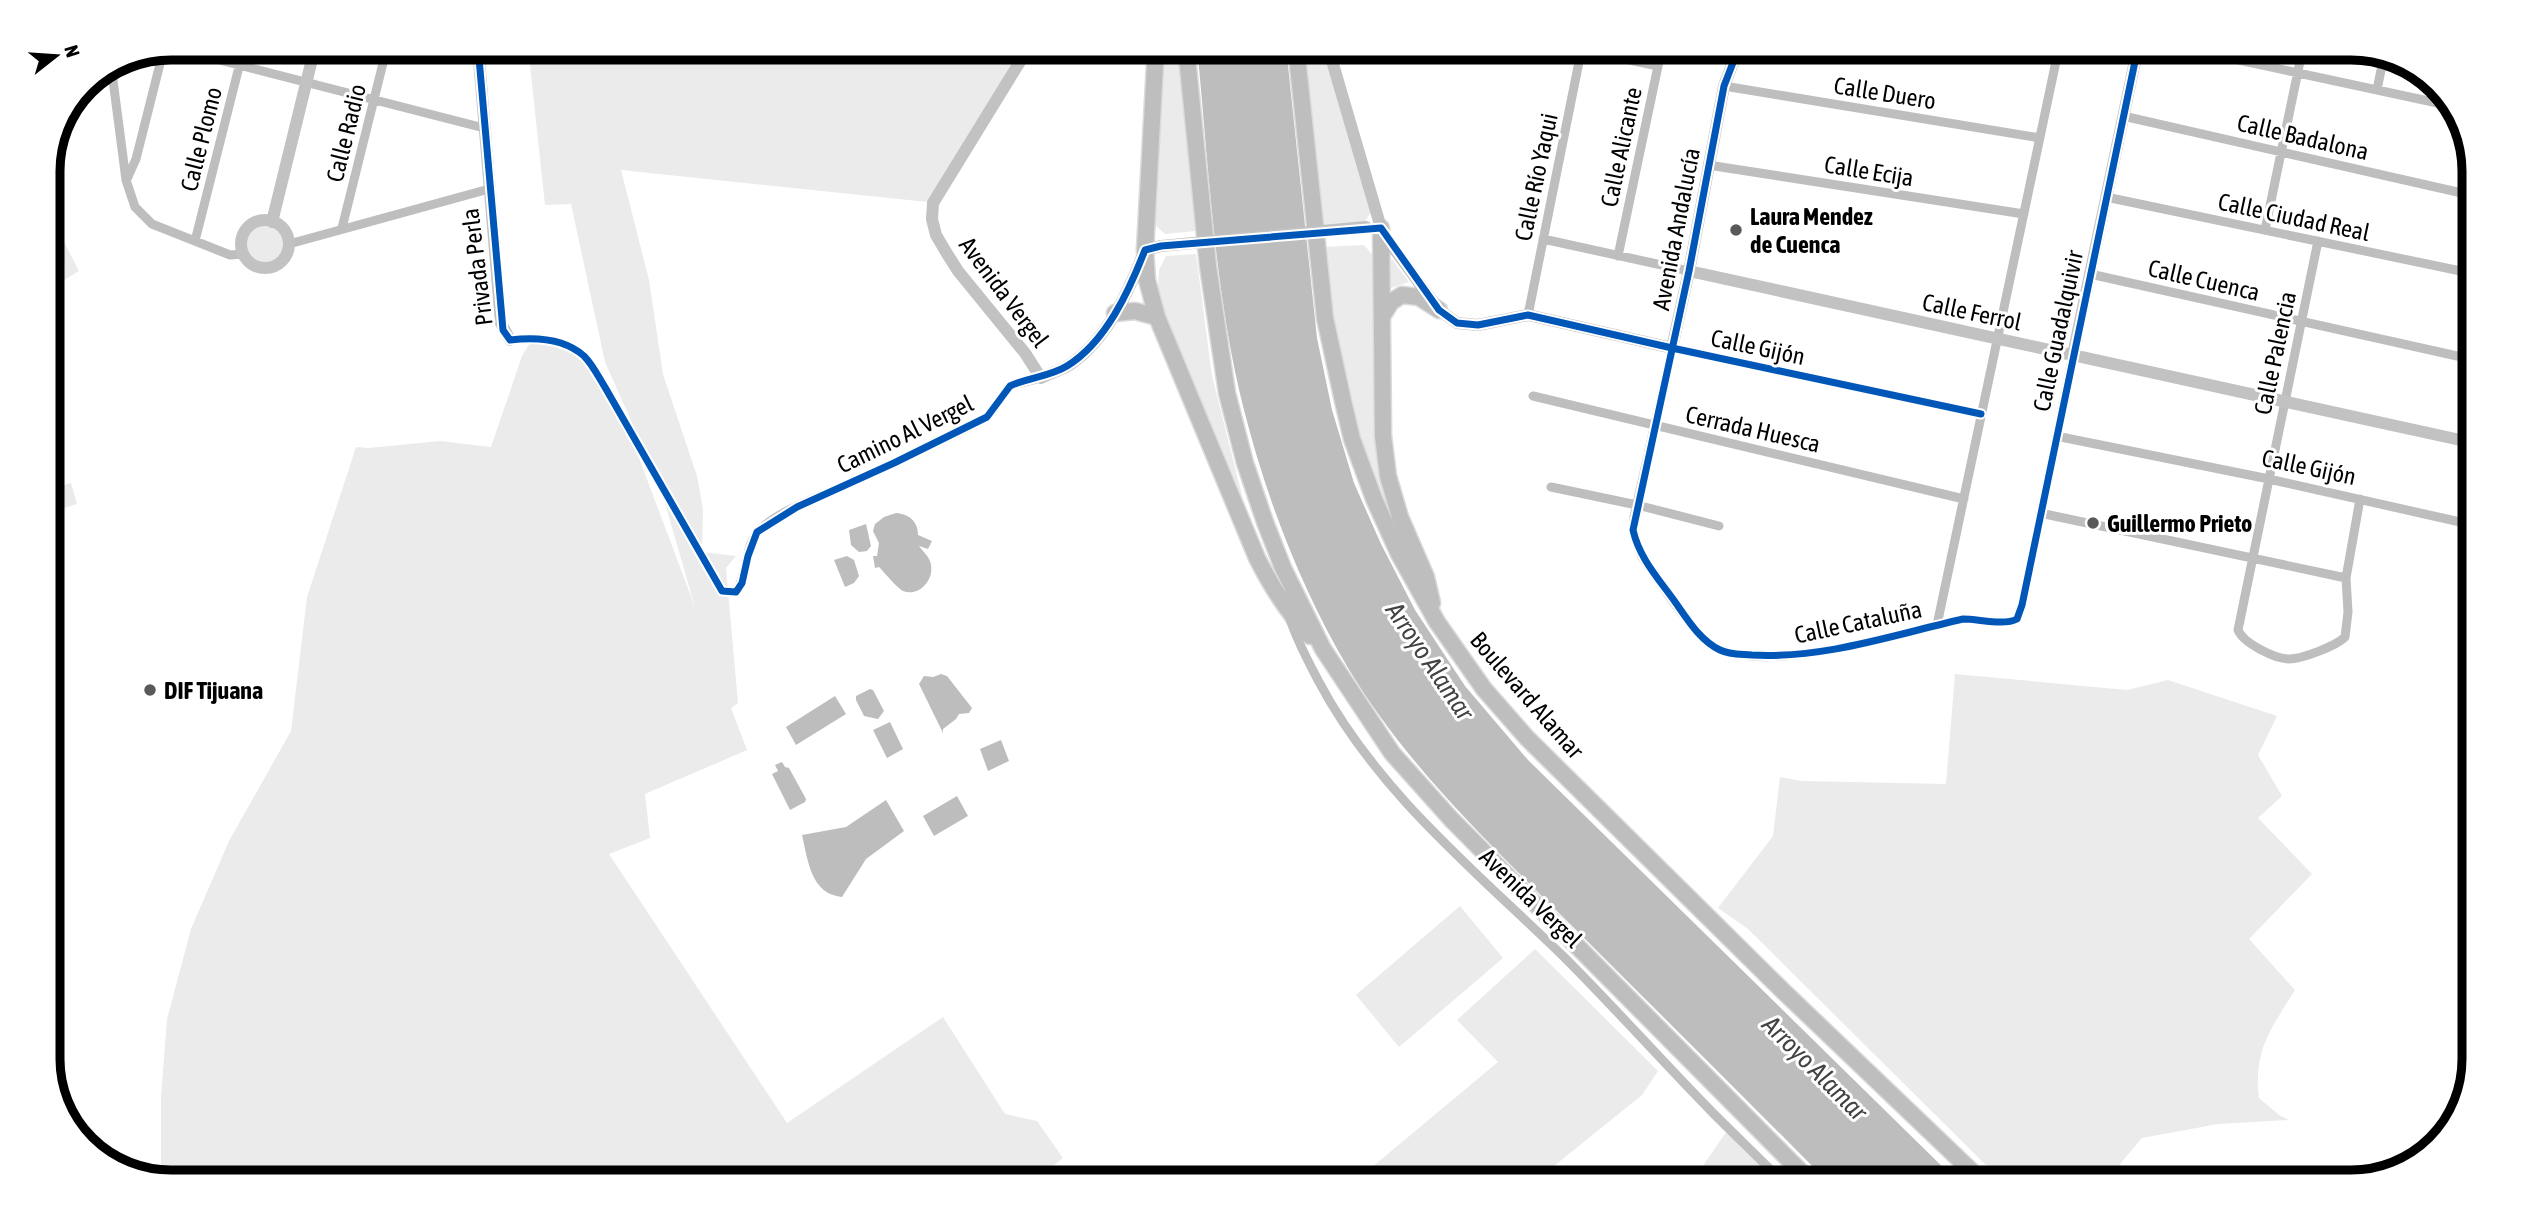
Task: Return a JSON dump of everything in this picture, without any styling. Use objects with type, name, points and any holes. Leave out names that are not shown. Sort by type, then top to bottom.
[{"type":"highway","points":[[1156,60],[1153,248],[1147,280],[1157,317],[1257,558],[1288,614],[1323,649]]},
{"type":"highway","points":[[1187,60],[1208,266],[1227,393],[1245,463],[1265,522],[1289,581],[1323,649],[1392,753],[1451,819],[1799,1170]]},
{"type":"highway","name":"Boulevard Alamar","points":[[1297,60],[1325,318],[1352,439],[1374,499],[1399,554],[1437,622],[1484,689],[1527,738],[1782,990],[1970,1170]]},
{"type":"highway","points":[[1374,228],[1383,315],[1383,436],[1388,477],[1400,517],[1426,577],[1437,622]]},
{"type":"highway","points":[[1383,315],[1391,302],[1402,295],[1419,297],[1439,310]]},
{"type":"highway","points":[[1115,313],[1135,311],[1157,317]]},
{"type":"street","points":[[126,180],[136,159],[164,60]]},
{"type":"street","points":[[218,60],[484,128]]},
{"type":"street","name":"Calle Plomo","points":[[195,241],[240,60]]},
{"type":"street","points":[[272,222],[312,60]]},
{"type":"street","name":"Calle Radio","points":[[342,228],[384,60]]},
{"type":"street","name":"Privada Perla","points":[[479,60],[501,323],[510,340]]},
{"type":"street","name":"Avenida Vergel","points":[[1021,60],[933,203],[932,219],[936,235],[958,271],[1025,353],[1041,378]]},
{"type":"street","points":[[1331,60],[1374,228],[1439,310],[1457,323],[1478,325],[1528,315]]},
{"type":"street","name":"Calle Río Yaqui","points":[[1528,315],[1580,60]]},
{"type":"street","points":[[1631,60],[1658,66]]},
{"type":"street","name":"Calle Alicante","points":[[1618,256],[1659,60]]},
{"type":"street","name":"Avenida Andalucía","points":[[1636,544],[1633,530],[1637,505],[1689,271],[1724,86],[1734,60]]},
{"type":"street","name":"Calle Cataluña","points":[[1937,625],[2056,60]]},
{"type":"street","name":"Calle Guadalquivir","points":[[2013,621],[2017,619],[2022,605],[2135,60]]},
{"type":"street","points":[[2250,60],[2440,104]]},
{"type":"street","points":[[2266,230],[2300,60]]},
{"type":"street","points":[[2377,90],[2382,64]]},
{"type":"street","points":[[112,76],[126,180],[135,207],[152,224],[230,255],[243,254]]},
{"type":"street","name":"Calle Duero","points":[[1724,86],[2040,138]]},
{"type":"street","name":"Calle Badalona","points":[[2123,116],[2462,193]]},
{"type":"street","name":"Calle Ecija","points":[[1708,165],[2024,214]]},
{"type":"street","points":[[289,244],[489,189]]},
{"type":"street","name":"Calle Ciudad Real","points":[[2106,197],[2462,271]]},
{"type":"street","points":[[265,220],[284,230],[289,244],[280,263],[267,268],[253,265],[243,254],[242,239],[250,226],[265,220]]},
{"type":"street","points":[[1153,248],[1374,228]]},
{"type":"street","name":"Calle Ferrol","points":[[1543,239],[2462,440]]},
{"type":"street","name":"Calle Palencia","points":[[2318,241],[2238,630],[2241,637],[2259,648],[2290,659],[2340,641],[2348,630],[2346,578]]},
{"type":"street","name":"Camino Al Vergel","points":[[510,340],[534,337],[548,340],[571,347],[584,357],[606,388],[722,592],[736,592],[742,583],[757,532],[768,524],[797,507],[975,424],[987,417],[1010,386],[1041,378],[1067,366],[1085,351],[1115,313],[1153,248]]},
{"type":"street","name":"Calle Cuenca","points":[[2090,274],[2462,357]]},
{"type":"street","name":"Calle Gijón","points":[[1528,315],[1981,414]]},
{"type":"street","name":"Cerrada Huesca","points":[[1533,396],[1964,499]]},
{"type":"street","name":"Calle Gijón","points":[[2056,436],[2269,479],[2462,522]]},
{"type":"street","points":[[1551,487],[1719,526]]},
{"type":"street","points":[[2040,513],[2346,578],[2360,499]]},
{"type":"street","name":"Calle Cataluña","points":[[1636,544],[1642,557],[1698,632],[1722,651],[1768,656],[1827,652],[1963,618],[2005,623],[2013,621]]},
{"type":"street","name":"Avenida Vergel","points":[[1288,614],[1298,642],[1329,702],[1369,760],[1391,786],[1428,827],[1567,960],[1771,1170]]},
{"type":"shaded area","points":[[529,60],[1026,60],[937,203],[621,170],[649,280],[663,374],[697,476],[703,509],[702,552],[736,556],[726,568],[738,703],[731,708],[747,750],[645,794],[650,838],[609,854],[787,1123],[943,1017],[1005,1114],[1037,1121],[1063,1158],[1048,1170],[161,1170],[161,1097],[167,1019],[191,929],[229,841],[291,731],[307,597],[356,447],[440,441],[491,447],[522,356],[532,340],[548,342],[584,358],[624,418],[695,607],[660,486],[605,362],[571,204],[545,205]]},
{"type":"shaded area","points":[[1163,60],[1180,60],[1196,231],[1165,234],[1154,224]]},
{"type":"shaded area","points":[[1306,60],[1326,60],[1371,212],[1364,223],[1323,226]]},
{"type":"shaded area","points":[[265,226],[278,232],[284,245],[278,258],[265,264],[252,258],[246,245],[252,232]]},
{"type":"shaded area","points":[[60,234],[79,271],[61,282],[60,280]]},
{"type":"shaded area","points":[[1364,245],[1376,259],[1378,439],[1415,562],[1409,561],[1364,456],[1332,321],[1323,247]]},
{"type":"shaded area","points":[[1196,254],[1212,376],[1243,499],[1164,312],[1158,288],[1159,270],[1166,256]]},
{"type":"shaded area","points":[[1391,260],[1409,282],[1391,288]]},
{"type":"shaded area","points":[[71,483],[77,504],[60,509],[60,486]]},
{"type":"shaded area","points":[[1955,674],[2127,690],[2168,680],[2277,716],[2258,755],[2282,796],[2258,818],[2312,874],[2249,939],[2295,990],[2278,1017],[2261,1053],[2258,1081],[2259,1098],[2289,1120],[2218,1124],[2142,1138],[2120,1164],[2121,1170],[1991,1170],[1748,929],[1718,908],[1773,836],[1780,777],[1802,781],[1946,784]]},
{"type":"shaded area","points":[[1460,906],[1503,958],[1399,1047],[1356,995]]},
{"type":"shaded area","points":[[1535,949],[1658,1071],[1642,1095],[1549,1170],[1369,1170],[1498,1062],[1457,1020]]},
{"type":"shaded area","points":[[1729,1128],[1771,1170],[1700,1170]]},
{"type":"water","name":"Arroyo Alamar","points":[[1198,60],[1287,60],[1317,338],[1332,410],[1354,483],[1415,610],[1465,686],[1528,760],[1946,1170],[1816,1170],[1480,833],[1396,738],[1348,668],[1315,607],[1287,543],[1263,477],[1234,365],[1219,275]]},
{"type":"water","points":[[896,513],[912,519],[918,535],[932,541],[928,549],[919,546],[929,560],[931,571],[924,586],[914,592],[903,591],[879,567],[875,568],[873,556],[877,556],[879,543],[873,531],[875,524]]},
{"type":"water","points":[[866,524],[871,546],[867,551],[859,552],[851,545],[849,530]]},
{"type":"water","points":[[847,556],[854,560],[859,576],[854,583],[845,587],[834,560]]},
{"type":"water","points":[[924,676],[947,676],[972,708],[969,713],[959,714],[943,729],[943,733],[919,684]]},
{"type":"water","points":[[870,689],[884,711],[878,719],[864,716],[856,700],[856,696]]},
{"type":"water","points":[[835,696],[846,714],[796,745],[786,727]]},
{"type":"water","points":[[890,722],[903,749],[887,758],[873,730]]},
{"type":"water","points":[[1001,740],[1009,761],[988,771],[980,749]]},
{"type":"water","points":[[782,762],[789,768],[806,799],[790,810],[772,774],[778,771],[775,765]]},
{"type":"water","points":[[957,796],[968,816],[934,836],[923,816]]},
{"type":"water","points":[[886,800],[904,831],[866,859],[842,897],[824,890],[813,875],[802,835],[846,827]]},
{"type":"cycle path","points":[[479,60],[503,330],[510,340],[539,339],[558,342],[584,356],[606,389],[722,591],[736,592],[742,583],[757,532],[797,507],[987,417],[1010,386],[1060,370],[1081,356],[1105,330],[1115,314],[1145,250],[1161,246],[1381,228],[1439,310],[1457,323],[1478,325],[1528,315],[1981,414]]},
{"type":"cycle path","points":[[1734,60],[1724,86],[1689,271],[1633,530],[1649,566],[1699,634],[1720,650],[1752,655],[1832,650],[1963,619],[1998,622],[2017,619],[2135,60]]},
{"type":"place","name":"Laura Mendez de Cuenca","points":[[1736,230]]},
{"type":"place","name":"Guillermo Prieto","points":[[2093,523]]},
{"type":"place","name":"DIF Tijuana","points":[[150,690]]}]
